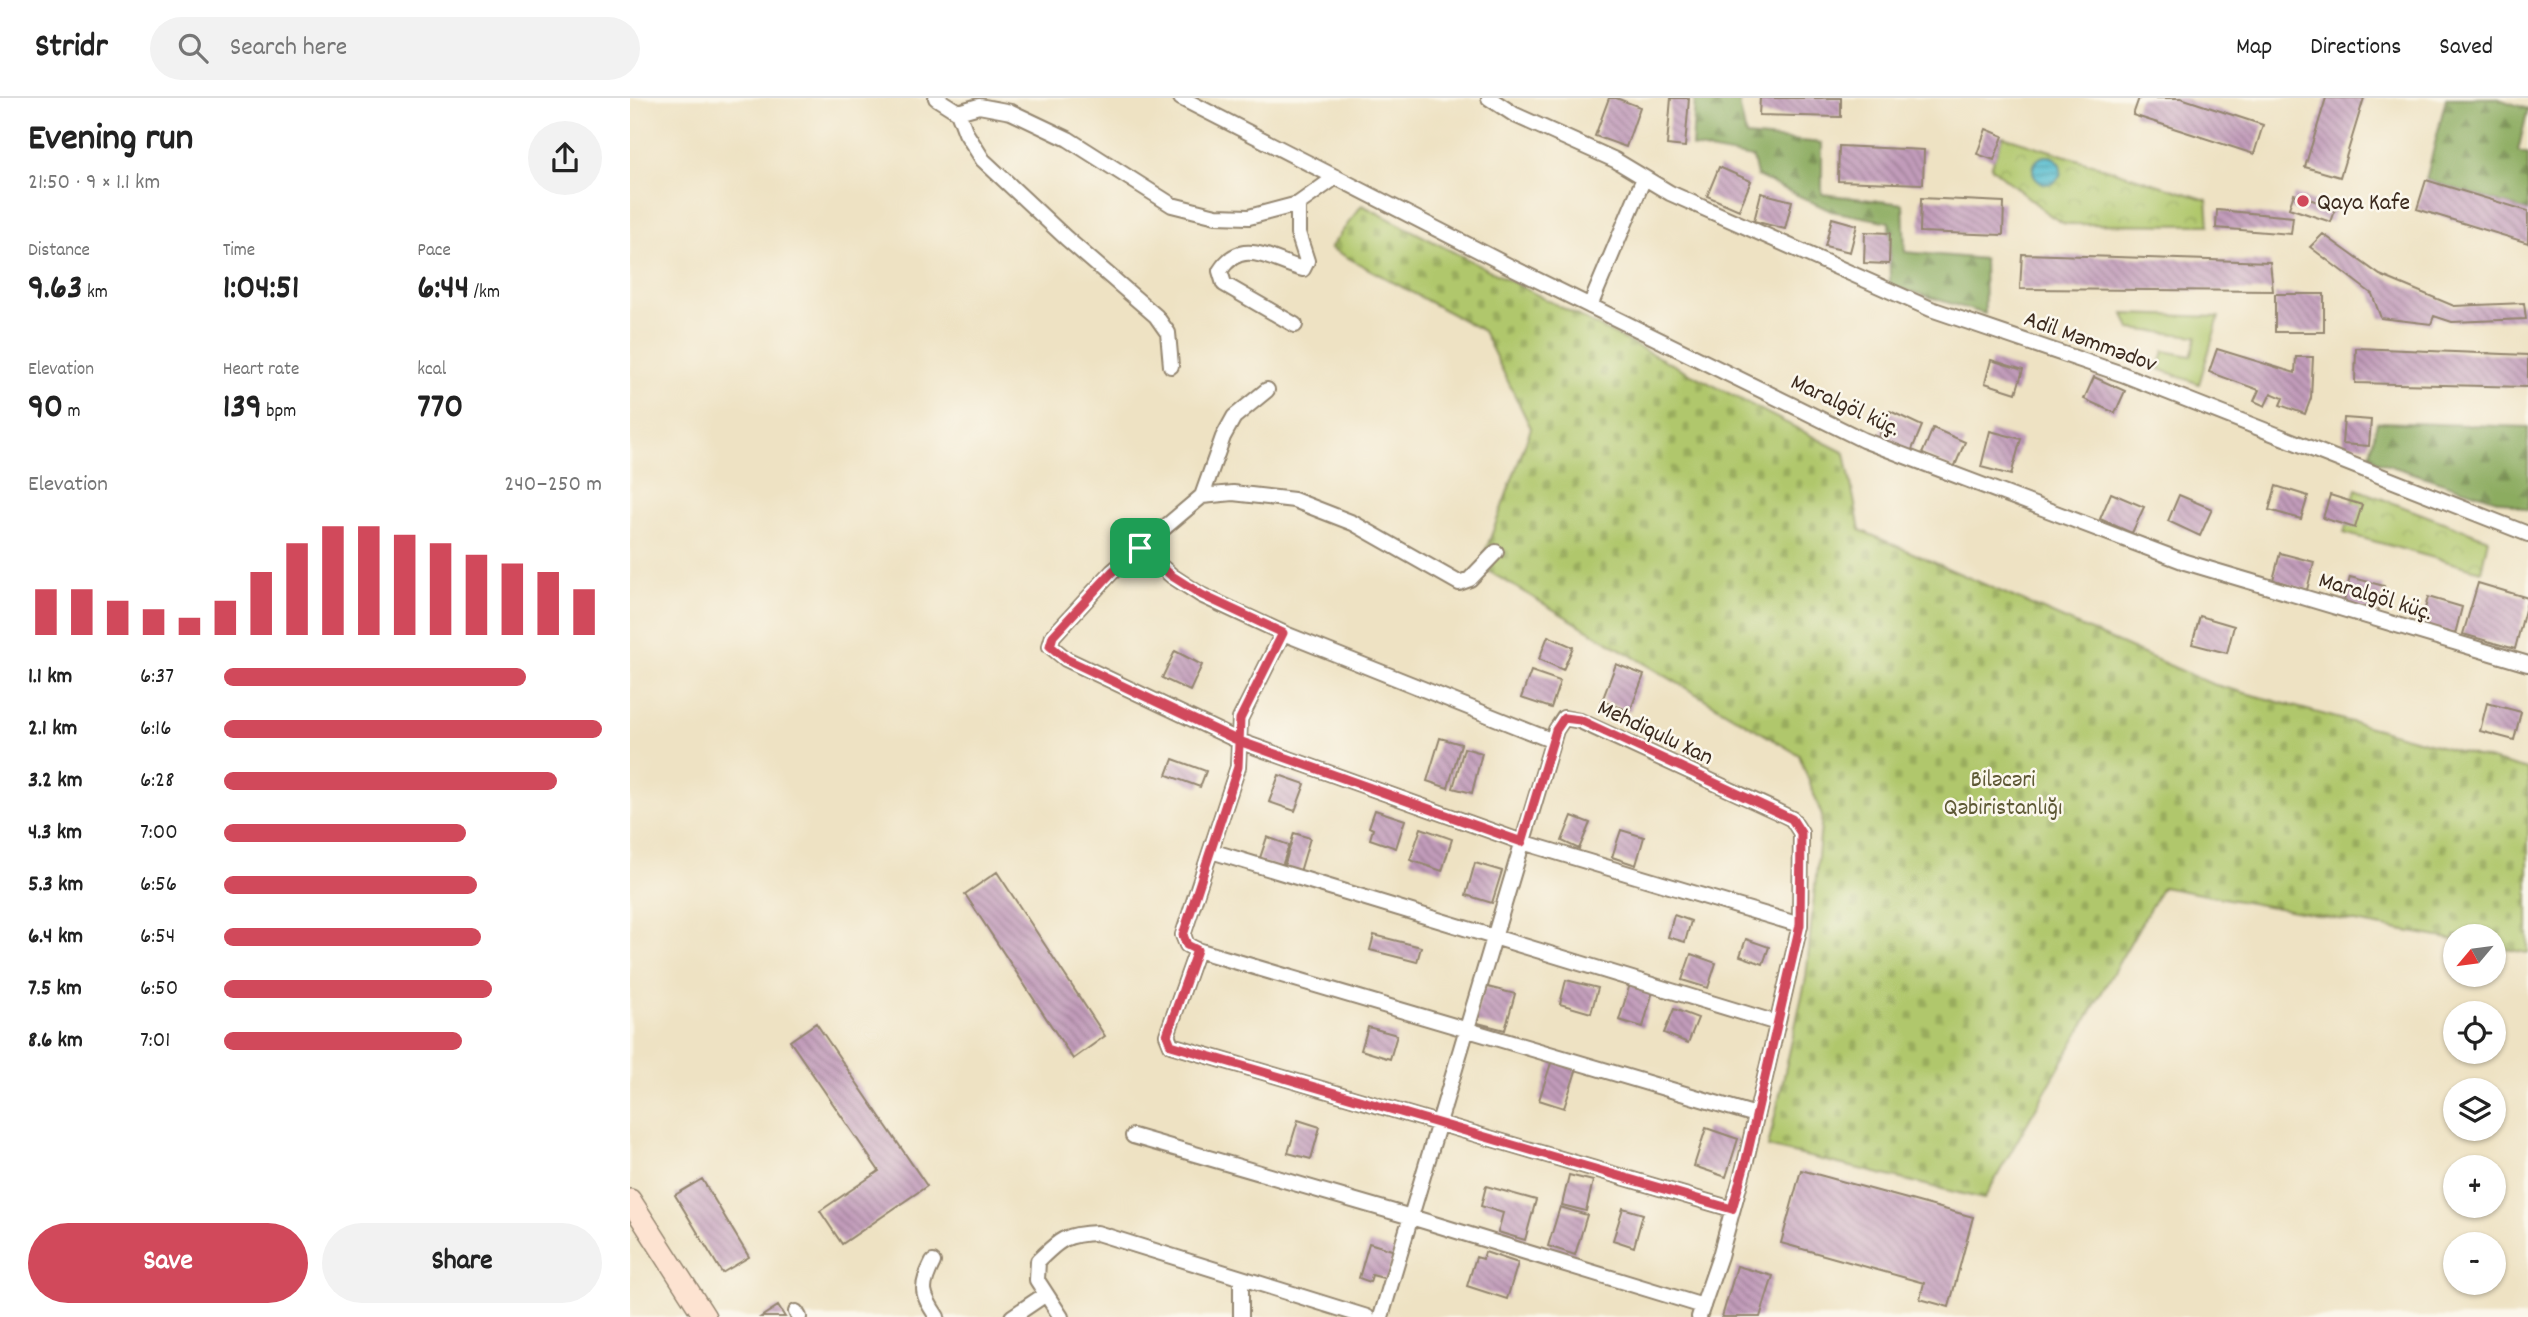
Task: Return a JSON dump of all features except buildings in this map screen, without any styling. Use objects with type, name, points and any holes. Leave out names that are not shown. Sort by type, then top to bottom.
[{"type":"main road","points":[[630,1200],[705,1317]]},
{"type":"street","points":[[936,98],[958,113],[966,133],[983,160],[1066,238],[1156,316],[1168,333],[1171,366]]},
{"type":"street","name":"Maralgöl küç.","points":[[1181,98],[1590,306],[1863,440],[2185,562],[2528,664]]},
{"type":"street","name":"Adil Məmmədov","points":[[1489,98],[1515,115],[1615,160],[1670,193],[1931,309],[2122,374],[2528,534]]},
{"type":"street","points":[[958,113],[979,106],[1011,112],[1068,139],[1172,205],[1216,216],[1249,217],[1298,204],[1336,177]]},
{"type":"street","points":[[1590,306],[1644,178]]},
{"type":"street","points":[[1294,325],[1224,284],[1220,271],[1227,261],[1239,253],[1249,251],[1303,269],[1307,261],[1298,233],[1298,204]]},
{"type":"street","points":[[1267,390],[1234,417],[1223,437],[1202,496],[1112,572],[1053,636],[1050,646],[1066,659],[1239,741],[1522,842],[1800,925]]},
{"type":"street","points":[[1202,496],[1233,493],[1294,500],[1353,523],[1459,583],[1470,579],[1496,552]]},
{"type":"street","points":[[1140,548],[1172,576],[1202,595],[1283,633],[1553,741]]},
{"type":"street","points":[[1283,633],[1240,719],[1238,767],[1183,935],[1187,945],[1756,1115]]},
{"type":"street","name":"Mehdiqulu Xan","points":[[1381,1317],[1556,730],[1564,718],[1580,720],[1792,819],[1801,833],[1800,925],[1720,1256],[1701,1312]]},
{"type":"street","points":[[1210,850],[1777,1023]]},
{"type":"street","points":[[1197,950],[1167,1035],[1171,1045],[1732,1209]]},
{"type":"street","points":[[1133,1136],[1411,1217],[1701,1312]]},
{"type":"street","points":[[1061,1317],[1037,1280],[1038,1261],[1055,1245],[1074,1234],[1097,1233],[1367,1317]]},
{"type":"street","points":[[933,1262],[922,1283],[925,1299],[937,1317]]},
{"type":"street","points":[[1241,1278],[1241,1317]]},
{"type":"street","points":[[1012,1317],[1046,1294]]},
{"type":"green space","points":[[1695,98],[1740,98],[1746,136],[1822,143],[1822,194],[1903,204],[1905,252],[1984,259],[1985,314],[1890,285],[1889,222],[1831,211],[1757,176],[1753,158],[1692,147]]},
{"type":"green space","points":[[2446,98],[2496,98],[2528,109],[2518,151],[2528,154],[2528,211],[2426,180]]},
{"type":"green space","points":[[2003,136],[2207,200],[2209,225],[2065,224],[2051,216],[1991,167]]},
{"type":"green space","name":"Biləcəri Qəbiristanlığı","points":[[1362,205],[1845,453],[1860,530],[2212,684],[2528,770],[2528,953],[2506,949],[2506,924],[2443,924],[2443,938],[2162,887],[1984,1199],[1768,1147],[1806,978],[1822,816],[1799,755],[1480,566],[1531,428],[1483,331],[1330,248]]},
{"type":"green space","points":[[2124,314],[2219,317],[2199,384],[2159,369],[2164,351],[2191,356],[2197,336],[2130,329]]},
{"type":"green space","points":[[2377,422],[2528,427],[2528,510],[2369,459]]},
{"type":"green space","points":[[2356,489],[2488,539],[2481,571],[2344,533]]},
{"type":"water","points":[[2047,156],[2057,160],[2061,170],[2057,180],[2047,184],[2037,180],[2033,170],[2037,160]]},
{"type":"place","name":"Qaya Kafe","points":[[2303,201]]},
{"type":"route","points":[[1140,548],[1112,572],[1053,636],[1050,646],[1066,659],[1239,741],[1522,842],[1556,730],[1564,718],[1580,720],[1792,819],[1801,833],[1800,925],[1746,1160],[1732,1209],[1171,1045],[1167,1035],[1197,950],[1187,945],[1183,935],[1238,767],[1239,741],[1240,719],[1283,633],[1202,595],[1172,576],[1140,548]]}]
